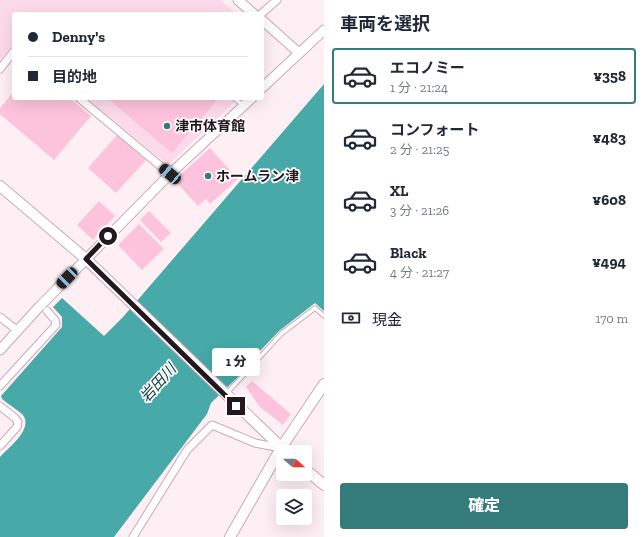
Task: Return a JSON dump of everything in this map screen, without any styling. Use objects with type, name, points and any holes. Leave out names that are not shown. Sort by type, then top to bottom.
[{"type":"main road","points":[[0,186],[86,259],[278,445]]},
{"type":"main road","points":[[286,445],[324,384]]},
{"type":"main road","points":[[230,537],[276,461]]},
{"type":"main road","points":[[312,475],[324,485]]},
{"type":"street","points":[[238,0],[252,12]]},
{"type":"street","points":[[263,12],[277,0]]},
{"type":"street","points":[[264,22],[300,53]]},
{"type":"street","points":[[264,86],[324,30]]},
{"type":"street","points":[[0,69],[12,54]]},
{"type":"street","points":[[81,100],[170,174]]},
{"type":"street","points":[[0,350],[86,259],[170,174],[250,100]]},
{"type":"street","points":[[0,386],[56,325],[55,320],[47,311]]},
{"type":"street","points":[[0,317],[18,331]]},
{"type":"street","points":[[0,406],[18,422],[17,427],[0,446]]},
{"type":"street","points":[[132,537],[187,450],[212,425],[255,443],[276,448]]},
{"type":"lane","points":[[236,100],[244,106]]},
{"type":"lane","points":[[224,394],[264,351],[294,324],[315,308],[324,316]]},
{"type":"shaded area","points":[[0,0],[220,0],[235,12],[12,12],[12,46],[0,61]]},
{"type":"shaded area","points":[[88,100],[237,100],[168,165]]},
{"type":"water","name":"岩田川","points":[[324,84],[324,311],[315,303],[279,331],[241,371],[242,373],[211,403],[207,414],[114,537],[0,537],[0,457],[19,437],[25,425],[25,419],[22,414],[2,399],[1,396],[62,327],[62,317],[53,307],[62,298],[104,336],[123,317]]},
{"type":"building","points":[[12,93],[12,100],[72,100],[91,116],[54,160],[0,114],[0,108]]},
{"type":"building","name":"津市体育館","points":[[109,100],[217,100],[172,153]]},
{"type":"building","points":[[117,135],[146,160],[116,193],[88,168]]},
{"type":"building","name":"ホームラン津","points":[[210,148],[238,179],[210,204],[206,199],[198,206],[177,183],[183,178],[180,175]]},
{"type":"building","points":[[99,201],[115,216],[93,240],[77,225]]},
{"type":"building","points":[[149,211],[171,233],[161,242],[140,220]]},
{"type":"building","points":[[139,224],[164,249],[142,270],[118,245]]},
{"type":"building","points":[[252,381],[291,414],[283,425],[259,406],[246,387]]},
{"type":"place","name":"津市体育館","points":[[167,126]]},
{"type":"place","name":"ホームラン津","points":[[208,176]]},
{"type":"route","points":[[108,236],[86,259],[236,406]]}]
